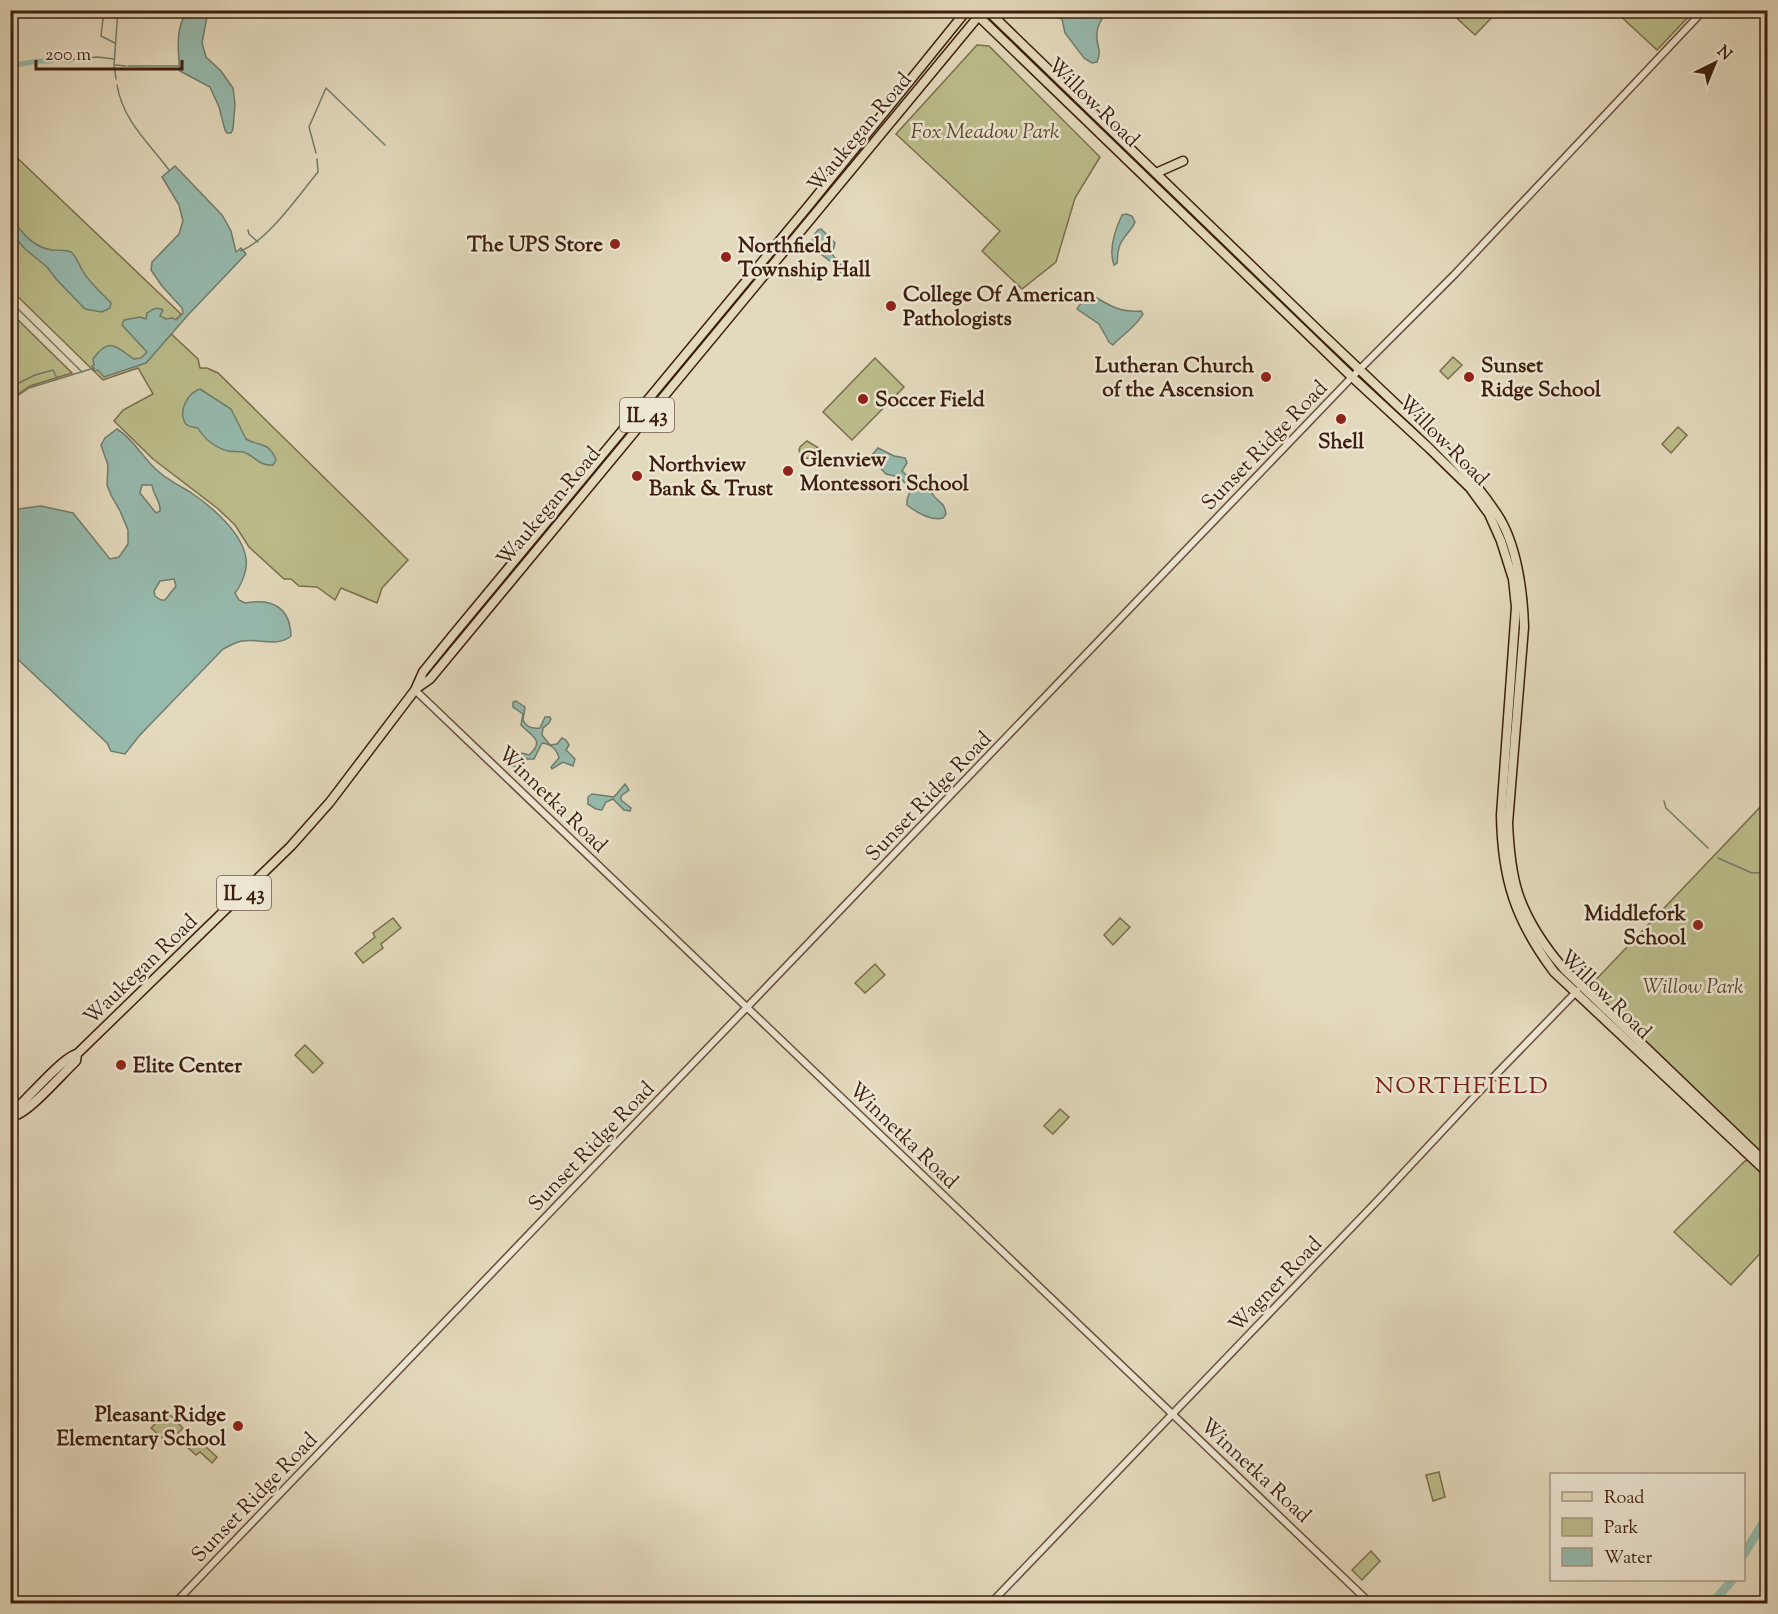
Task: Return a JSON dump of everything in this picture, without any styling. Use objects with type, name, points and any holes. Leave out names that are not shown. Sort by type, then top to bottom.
[{"type":"main road","name":"Waukegan Road","points":[[647,408],[967,10]]},
{"type":"main road","name":"Waukegan Road","points":[[11,1116],[20,1116],[30,1107],[76,1061],[77,1054],[291,846],[330,802],[415,690],[423,672],[453,635],[980,12]]},
{"type":"main road","name":"Willow Road","points":[[980,12],[1156,173],[1359,370],[1436,441],[1470,477],[1499,516],[1513,550],[1521,586],[1524,627],[1508,823],[1510,854],[1518,892],[1536,931],[1579,989],[1767,1173]]},
{"type":"main road","name":"Willow Road","points":[[980,12],[1352,377],[1430,448],[1470,488],[1489,514],[1504,549],[1513,579],[1516,607],[1501,815],[1501,845],[1510,890],[1519,916],[1540,954],[1554,972],[1579,989],[1767,1165]]},
{"type":"main road","points":[[1156,173],[1183,161]]},
{"type":"street","name":"Sunset Ridge Road","points":[[174,1604],[1352,377],[1454,275],[1704,10]]},
{"type":"street","name":"Winnetka Road","points":[[415,690],[1371,1604]]},
{"type":"street","name":"Wagner Road","points":[[990,1604],[1579,989]]},
{"type":"green space","points":[[1449,11],[1498,11],[1475,35]]},
{"type":"green space","points":[[1615,11],[1694,11],[1657,50]]},
{"type":"green space","name":"Fox Meadow Park","points":[[977,45],[989,46],[1100,157],[1075,198],[1056,262],[1022,289],[982,251],[1000,231],[896,134]]},
{"type":"green space","points":[[10,151],[181,314],[167,330],[198,359],[200,368],[207,368],[218,373],[408,560],[382,588],[377,603],[341,588],[335,600],[317,587],[299,586],[291,579],[284,579],[249,547],[235,525],[217,508],[153,459],[114,421],[123,410],[153,394],[138,368],[103,380],[11,290]]},
{"type":"green space","points":[[11,313],[72,373],[30,386],[11,399]]},
{"type":"green space","points":[[1453,357],[1462,365],[1448,379],[1440,371]]},
{"type":"green space","name":"Soccer Field","points":[[875,358],[904,387],[852,440],[823,412]]},
{"type":"green space","points":[[1678,427],[1687,435],[1671,453],[1662,444]]},
{"type":"green space","points":[[807,441],[822,450],[823,453],[819,459],[803,458],[799,450]]},
{"type":"green space","name":"Willow Park","points":[[1767,800],[1767,1163],[1588,988]]},
{"type":"green space","points":[[393,918],[401,928],[381,944],[383,948],[363,963],[355,953],[375,937],[373,933]]},
{"type":"green space","points":[[1120,918],[1130,927],[1113,945],[1104,935]]},
{"type":"green space","points":[[875,964],[885,975],[865,993],[855,983]]},
{"type":"green space","points":[[305,1045],[323,1063],[313,1073],[295,1055]]},
{"type":"green space","points":[[1060,1109],[1069,1117],[1053,1134],[1044,1126]]},
{"type":"green space","points":[[1749,1160],[1767,1177],[1767,1246],[1731,1285],[1674,1232],[1745,1161]]},
{"type":"green space","points":[[167,1412],[183,1428],[168,1443],[151,1428]]},
{"type":"green space","points":[[195,1437],[217,1457],[212,1463],[200,1452],[196,1455],[186,1446]]},
{"type":"green space","points":[[1439,1472],[1445,1497],[1433,1501],[1426,1475]]},
{"type":"green space","points":[[1371,1551],[1380,1561],[1362,1580],[1352,1570]]},
{"type":"water","points":[[187,11],[208,11],[202,43],[206,57],[221,71],[233,88],[235,104],[231,133],[225,130],[219,107],[210,87],[180,71],[179,32]]},
{"type":"water","points":[[1036,11],[1106,11],[1097,30],[1099,54],[1097,62],[1092,63],[1084,58],[1065,33],[1062,19],[1042,15]]},
{"type":"water","points":[[175,166],[222,215],[231,231],[236,252],[241,248],[246,254],[146,363],[104,377],[92,366],[94,365],[93,359],[104,347],[114,346],[134,359],[141,358],[147,352],[122,325],[124,320],[140,317],[146,319],[147,313],[157,308],[163,310],[160,316],[166,319],[176,320],[183,313],[182,308],[151,270],[152,262],[179,234],[183,221],[179,205],[162,177]]},
{"type":"water","points":[[1122,215],[1132,216],[1135,222],[1120,244],[1117,263],[1114,265],[1113,240]]},
{"type":"water","points":[[10,216],[22,232],[39,246],[45,249],[71,252],[87,278],[111,303],[110,308],[102,312],[85,309],[47,267],[25,249],[11,233]]},
{"type":"water","points":[[821,229],[835,243],[832,254],[841,262],[841,274],[839,275],[834,265],[813,246],[813,236]]},
{"type":"water","points":[[1092,295],[1115,307],[1127,311],[1141,311],[1143,314],[1133,327],[1113,345],[1099,324],[1077,309],[1085,298]]},
{"type":"water","points":[[200,389],[231,409],[246,439],[267,447],[273,454],[276,460],[273,465],[263,464],[243,452],[219,448],[211,443],[198,428],[186,424],[183,418],[185,403],[192,394]]},
{"type":"water","points":[[117,429],[123,433],[159,472],[190,492],[225,521],[244,549],[246,559],[244,577],[235,593],[239,600],[245,603],[263,602],[278,607],[287,618],[291,636],[286,640],[274,642],[242,641],[223,649],[139,736],[125,754],[111,751],[107,743],[10,652],[10,562],[14,561],[15,555],[11,552],[11,510],[41,506],[73,513],[110,559],[119,557],[128,544],[128,530],[107,485],[108,465],[101,445],[105,438]],"holes":[[[142,485],[152,485],[160,511],[156,513],[140,493]],[[174,579],[176,586],[165,600],[155,596],[154,591],[160,581]]]},
{"type":"water","points":[[878,448],[894,456],[905,458],[907,463],[902,471],[915,483],[927,478],[932,493],[945,509],[946,514],[943,518],[929,517],[907,505],[911,489],[899,477],[886,474],[874,461],[872,455]]},
{"type":"water","points":[[516,701],[525,707],[523,720],[530,727],[540,728],[545,717],[550,717],[549,723],[543,728],[542,735],[550,745],[557,744],[562,738],[566,740],[569,745],[566,750],[575,759],[573,766],[563,762],[552,769],[551,767],[559,758],[558,755],[551,746],[542,743],[534,759],[524,759],[519,767],[513,766],[522,753],[529,755],[534,750],[537,742],[521,725],[523,714],[513,707],[513,702]]},
{"type":"water","points":[[625,784],[629,790],[621,796],[621,800],[631,808],[630,811],[624,810],[613,799],[606,802],[602,810],[588,804],[588,797],[592,794],[614,797]]},
{"type":"waterway","points":[[104,10],[101,36],[115,43]]},
{"type":"waterway","points":[[116,79],[114,65],[118,10]]},
{"type":"waterway","points":[[70,60],[97,57],[114,59]]},
{"type":"waterway","points":[[10,66],[51,61]]},
{"type":"waterway","points":[[115,65],[126,66]]},
{"type":"waterway","points":[[128,66],[179,66]]},
{"type":"waterway","points":[[117,85],[120,98],[131,121],[169,170]]},
{"type":"waterway","points":[[316,153],[309,127],[326,88],[385,145]]},
{"type":"waterway","points":[[241,251],[262,237],[292,204],[318,172],[317,159]]},
{"type":"waterway","points":[[248,230],[258,242]]},
{"type":"waterway","points":[[10,301],[82,372]]},
{"type":"waterway","points":[[10,401],[29,388],[94,368]]},
{"type":"waterway","points":[[19,394],[15,385],[35,375],[53,370],[57,378]]},
{"type":"waterway","points":[[1664,801],[1666,808],[1708,848]]},
{"type":"waterway","points":[[1718,858],[1752,873],[1768,872]]},
{"type":"waterway","points":[[1745,1552],[1768,1515]]},
{"type":"waterway","points":[[1712,1604],[1731,1581]]},
{"type":"place","name":"The UPS Store","points":[[615,244]]},
{"type":"place","name":"Northfield Township Hall","points":[[726,257]]},
{"type":"place","name":"College Of American Pathologists","points":[[891,306]]},
{"type":"place","name":"Lutheran Church of the Ascension","points":[[1266,377]]},
{"type":"place","name":"Sunset Ridge School","points":[[1469,377]]},
{"type":"place","name":"Soccer Field","points":[[863,399]]},
{"type":"place","name":"Shell","points":[[1341,419]]},
{"type":"place","name":"Glenview Montessori School","points":[[788,471]]},
{"type":"place","name":"Northview Bank & Trust","points":[[637,476]]},
{"type":"place","name":"Middlefork School","points":[[1698,925]]},
{"type":"place","name":"Elite Center","points":[[121,1065]]},
{"type":"place","name":"Pleasant Ridge Elementary School","points":[[238,1426]]},
{"type":"district","name":"NORTHFIELD","points":[[1462,1085]]}]
